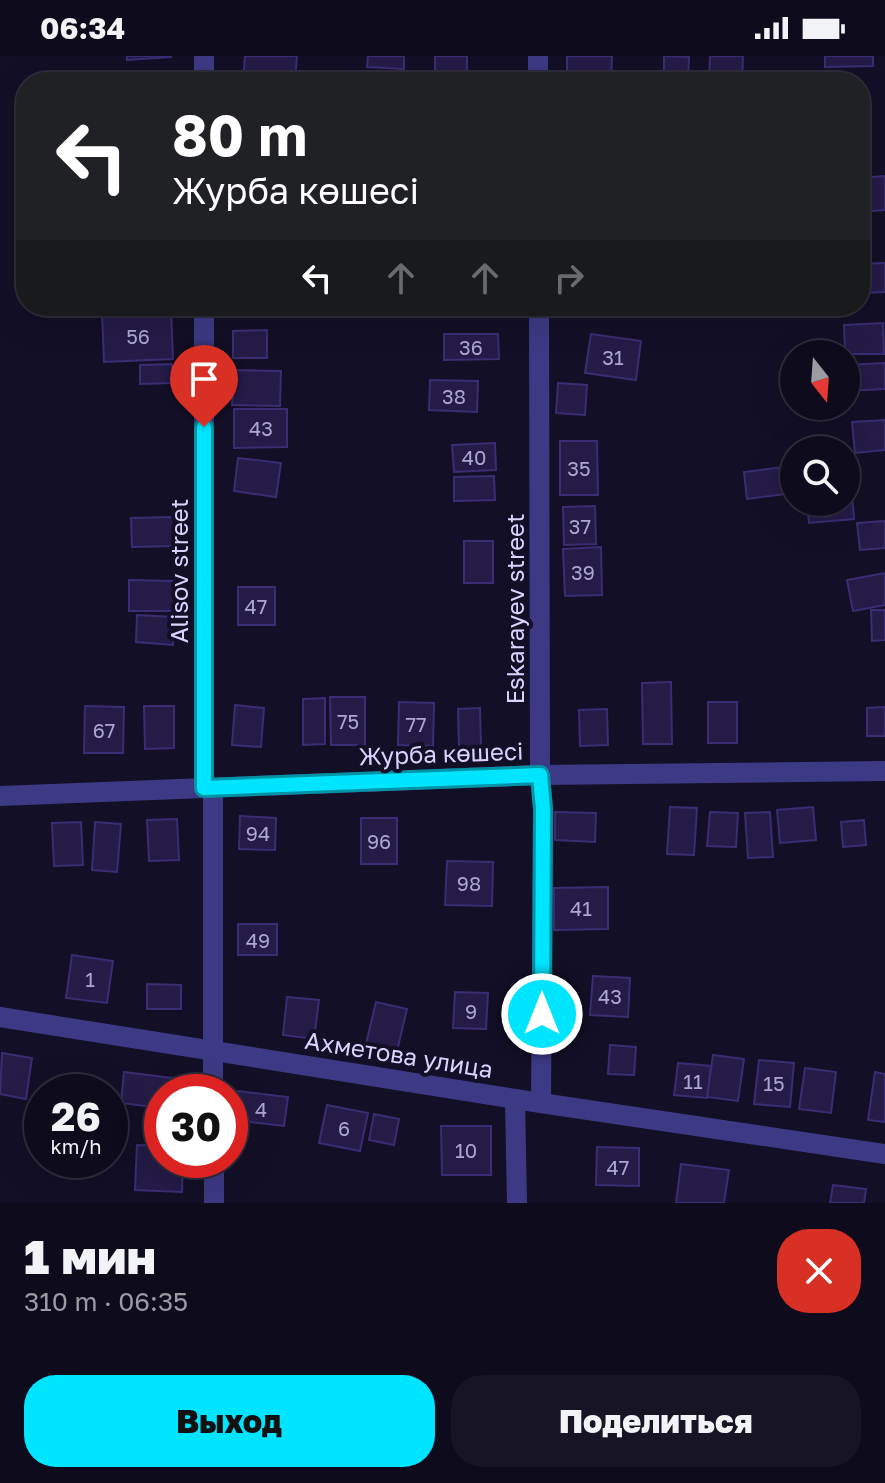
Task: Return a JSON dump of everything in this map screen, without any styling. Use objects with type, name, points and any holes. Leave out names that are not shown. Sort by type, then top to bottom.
[{"type":"street","name":"Alisov street","points":[[204,316],[213,1074]]},
{"type":"street","name":"Eskarayev street","points":[[539,316],[540,775],[543,809],[541,1103]]},
{"type":"street","name":"Журба көшесі","points":[[0,796],[540,775],[885,771]]},
{"type":"street","name":"Ахметова улица","points":[[0,1017],[885,1154]]},
{"type":"street","points":[[515,1099],[517,1203]]},
{"type":"street","points":[[214,1178],[214,1203]]},
{"type":"building","points":[[127,56],[171,56],[171,57],[127,60]]},
{"type":"building","points":[[245,56],[297,56],[296,72],[244,72]]},
{"type":"building","points":[[368,56],[404,56],[404,69],[367,67]]},
{"type":"building","points":[[435,56],[467,56],[467,72],[435,72]]},
{"type":"building","points":[[567,56],[612,56],[611,72],[567,72]]},
{"type":"building","points":[[664,56],[689,57],[688,72],[664,72]]},
{"type":"building","points":[[710,56],[743,56],[742,72],[709,72]]},
{"type":"building","points":[[825,56],[873,56],[873,66],[825,67]]},
{"type":"building","points":[[885,176],[885,210],[870,211],[870,177]]},
{"type":"building","points":[[885,263],[885,292],[870,293],[870,264]]},
{"type":"building","points":[[102,316],[171,316],[173,359],[104,362]]},
{"type":"building","points":[[883,323],[884,354],[860,354],[860,340],[845,340],[844,325]]},
{"type":"building","points":[[267,330],[267,358],[233,358],[233,331]]},
{"type":"building","points":[[444,334],[498,334],[499,359],[444,360]]},
{"type":"building","points":[[591,334],[641,341],[636,380],[585,373]]},
{"type":"building","points":[[885,363],[885,389],[860,390],[860,364]]},
{"type":"building","points":[[172,364],[172,383],[140,384],[140,365]]},
{"type":"building","points":[[234,370],[281,371],[280,406],[232,405]]},
{"type":"building","points":[[430,380],[478,381],[477,412],[429,410]]},
{"type":"building","points":[[558,383],[587,385],[585,415],[556,413]]},
{"type":"building","points":[[234,409],[287,409],[287,447],[234,448]]},
{"type":"building","points":[[885,420],[885,450],[860,452],[860,436],[853,436],[852,422]]},
{"type":"building","points":[[560,441],[597,441],[598,495],[560,495]]},
{"type":"building","points":[[495,443],[496,470],[454,472],[452,445]]},
{"type":"building","points":[[238,458],[281,463],[276,497],[234,491]]},
{"type":"building","points":[[780,467],[780,495],[747,499],[744,472]]},
{"type":"building","points":[[494,476],[495,500],[454,501],[454,477]]},
{"type":"building","points":[[595,506],[596,544],[564,545],[563,507]]},
{"type":"building","points":[[808,516],[854,516],[854,519],[809,523]]},
{"type":"building","points":[[175,517],[176,546],[132,547],[131,518]]},
{"type":"building","points":[[885,521],[885,548],[860,550],[857,523]]},
{"type":"building","points":[[464,541],[493,541],[493,583],[464,583]]},
{"type":"building","points":[[601,547],[602,595],[565,596],[563,549]]},
{"type":"building","points":[[885,573],[885,605],[853,611],[847,580]]},
{"type":"building","points":[[129,580],[175,581],[175,611],[129,611]]},
{"type":"building","points":[[238,587],[275,587],[275,625],[238,625]]},
{"type":"building","points":[[871,610],[885,610],[885,640],[872,641]]},
{"type":"building","points":[[137,615],[175,617],[173,645],[136,642]]},
{"type":"building","points":[[671,682],[672,744],[643,744],[642,683]]},
{"type":"building","points":[[330,697],[365,697],[365,745],[331,745]]},
{"type":"building","points":[[325,698],[325,744],[303,745],[303,699]]},
{"type":"building","points":[[399,702],[434,703],[433,746],[398,745]]},
{"type":"building","points":[[708,702],[737,702],[737,743],[708,743]]},
{"type":"building","points":[[235,705],[264,708],[261,747],[232,745]]},
{"type":"building","points":[[85,706],[124,707],[123,753],[84,753]]},
{"type":"building","points":[[144,706],[174,706],[174,748],[145,749]]},
{"type":"building","points":[[885,707],[885,736],[867,736],[867,708]]},
{"type":"building","points":[[480,708],[481,746],[459,747],[458,709]]},
{"type":"building","points":[[607,709],[608,745],[580,746],[579,710]]},
{"type":"building","points":[[670,807],[697,808],[694,855],[667,854]]},
{"type":"building","points":[[813,807],[816,840],[780,843],[777,810]]},
{"type":"building","points":[[555,812],[596,813],[595,842],[555,840]]},
{"type":"building","points":[[710,812],[738,813],[736,847],[707,846]]},
{"type":"building","points":[[770,812],[773,857],[748,858],[745,813]]},
{"type":"building","points":[[240,816],[276,818],[275,850],[239,849]]},
{"type":"building","points":[[361,818],[397,818],[397,864],[361,864]]},
{"type":"building","points":[[177,819],[179,860],[149,861],[147,820]]},
{"type":"building","points":[[864,820],[866,845],[843,847],[841,822]]},
{"type":"building","points":[[81,822],[83,865],[54,866],[52,823]]},
{"type":"building","points":[[95,822],[121,824],[117,872],[92,870]]},
{"type":"building","points":[[447,861],[493,862],[492,906],[445,905]]},
{"type":"building","points":[[608,887],[608,929],[554,930],[554,888]]},
{"type":"building","points":[[238,924],[277,924],[277,955],[238,955]]},
{"type":"building","points":[[72,955],[113,961],[107,1003],[66,998]]},
{"type":"building","points":[[593,976],[630,978],[628,1017],[590,1015]]},
{"type":"building","points":[[147,984],[181,985],[181,1009],[147,1009]]},
{"type":"building","points":[[455,992],[488,993],[486,1029],[453,1028]]},
{"type":"building","points":[[287,997],[319,1000],[314,1039],[283,1035]]},
{"type":"building","points":[[376,1002],[407,1009],[396,1055],[365,1048]]},
{"type":"building","points":[[610,1045],[636,1047],[634,1075],[608,1074]]},
{"type":"building","points":[[2,1053],[32,1058],[30,1074],[24,1074],[24,1099],[0,1094]]},
{"type":"building","points":[[713,1055],[744,1059],[738,1101],[707,1097]]},
{"type":"building","points":[[759,1060],[794,1063],[790,1107],[754,1104]]},
{"type":"building","points":[[678,1063],[711,1066],[707,1098],[674,1095]]},
{"type":"building","points":[[805,1068],[836,1072],[831,1113],[799,1109]]},
{"type":"building","points":[[124,1072],[144,1074],[144,1106],[128,1104],[128,1074]]},
{"type":"building","points":[[875,1072],[885,1074],[885,1122],[868,1120]]},
{"type":"building","points":[[248,1092],[288,1097],[284,1126],[248,1122]]},
{"type":"building","points":[[327,1105],[368,1113],[360,1151],[319,1143]]},
{"type":"building","points":[[374,1114],[399,1119],[394,1145],[369,1140]]},
{"type":"building","points":[[441,1126],[491,1126],[491,1175],[442,1175]]},
{"type":"building","points":[[137,1145],[144,1145],[144,1178],[182,1178],[182,1192],[135,1190]]},
{"type":"building","points":[[597,1147],[639,1148],[639,1186],[596,1185]]},
{"type":"building","points":[[681,1164],[729,1170],[724,1203],[676,1203]]},
{"type":"building","points":[[833,1185],[866,1189],[864,1203],[830,1203]]},
{"type":"route","points":[[204,427],[204,788],[540,775],[543,809],[542,1014]]}]
